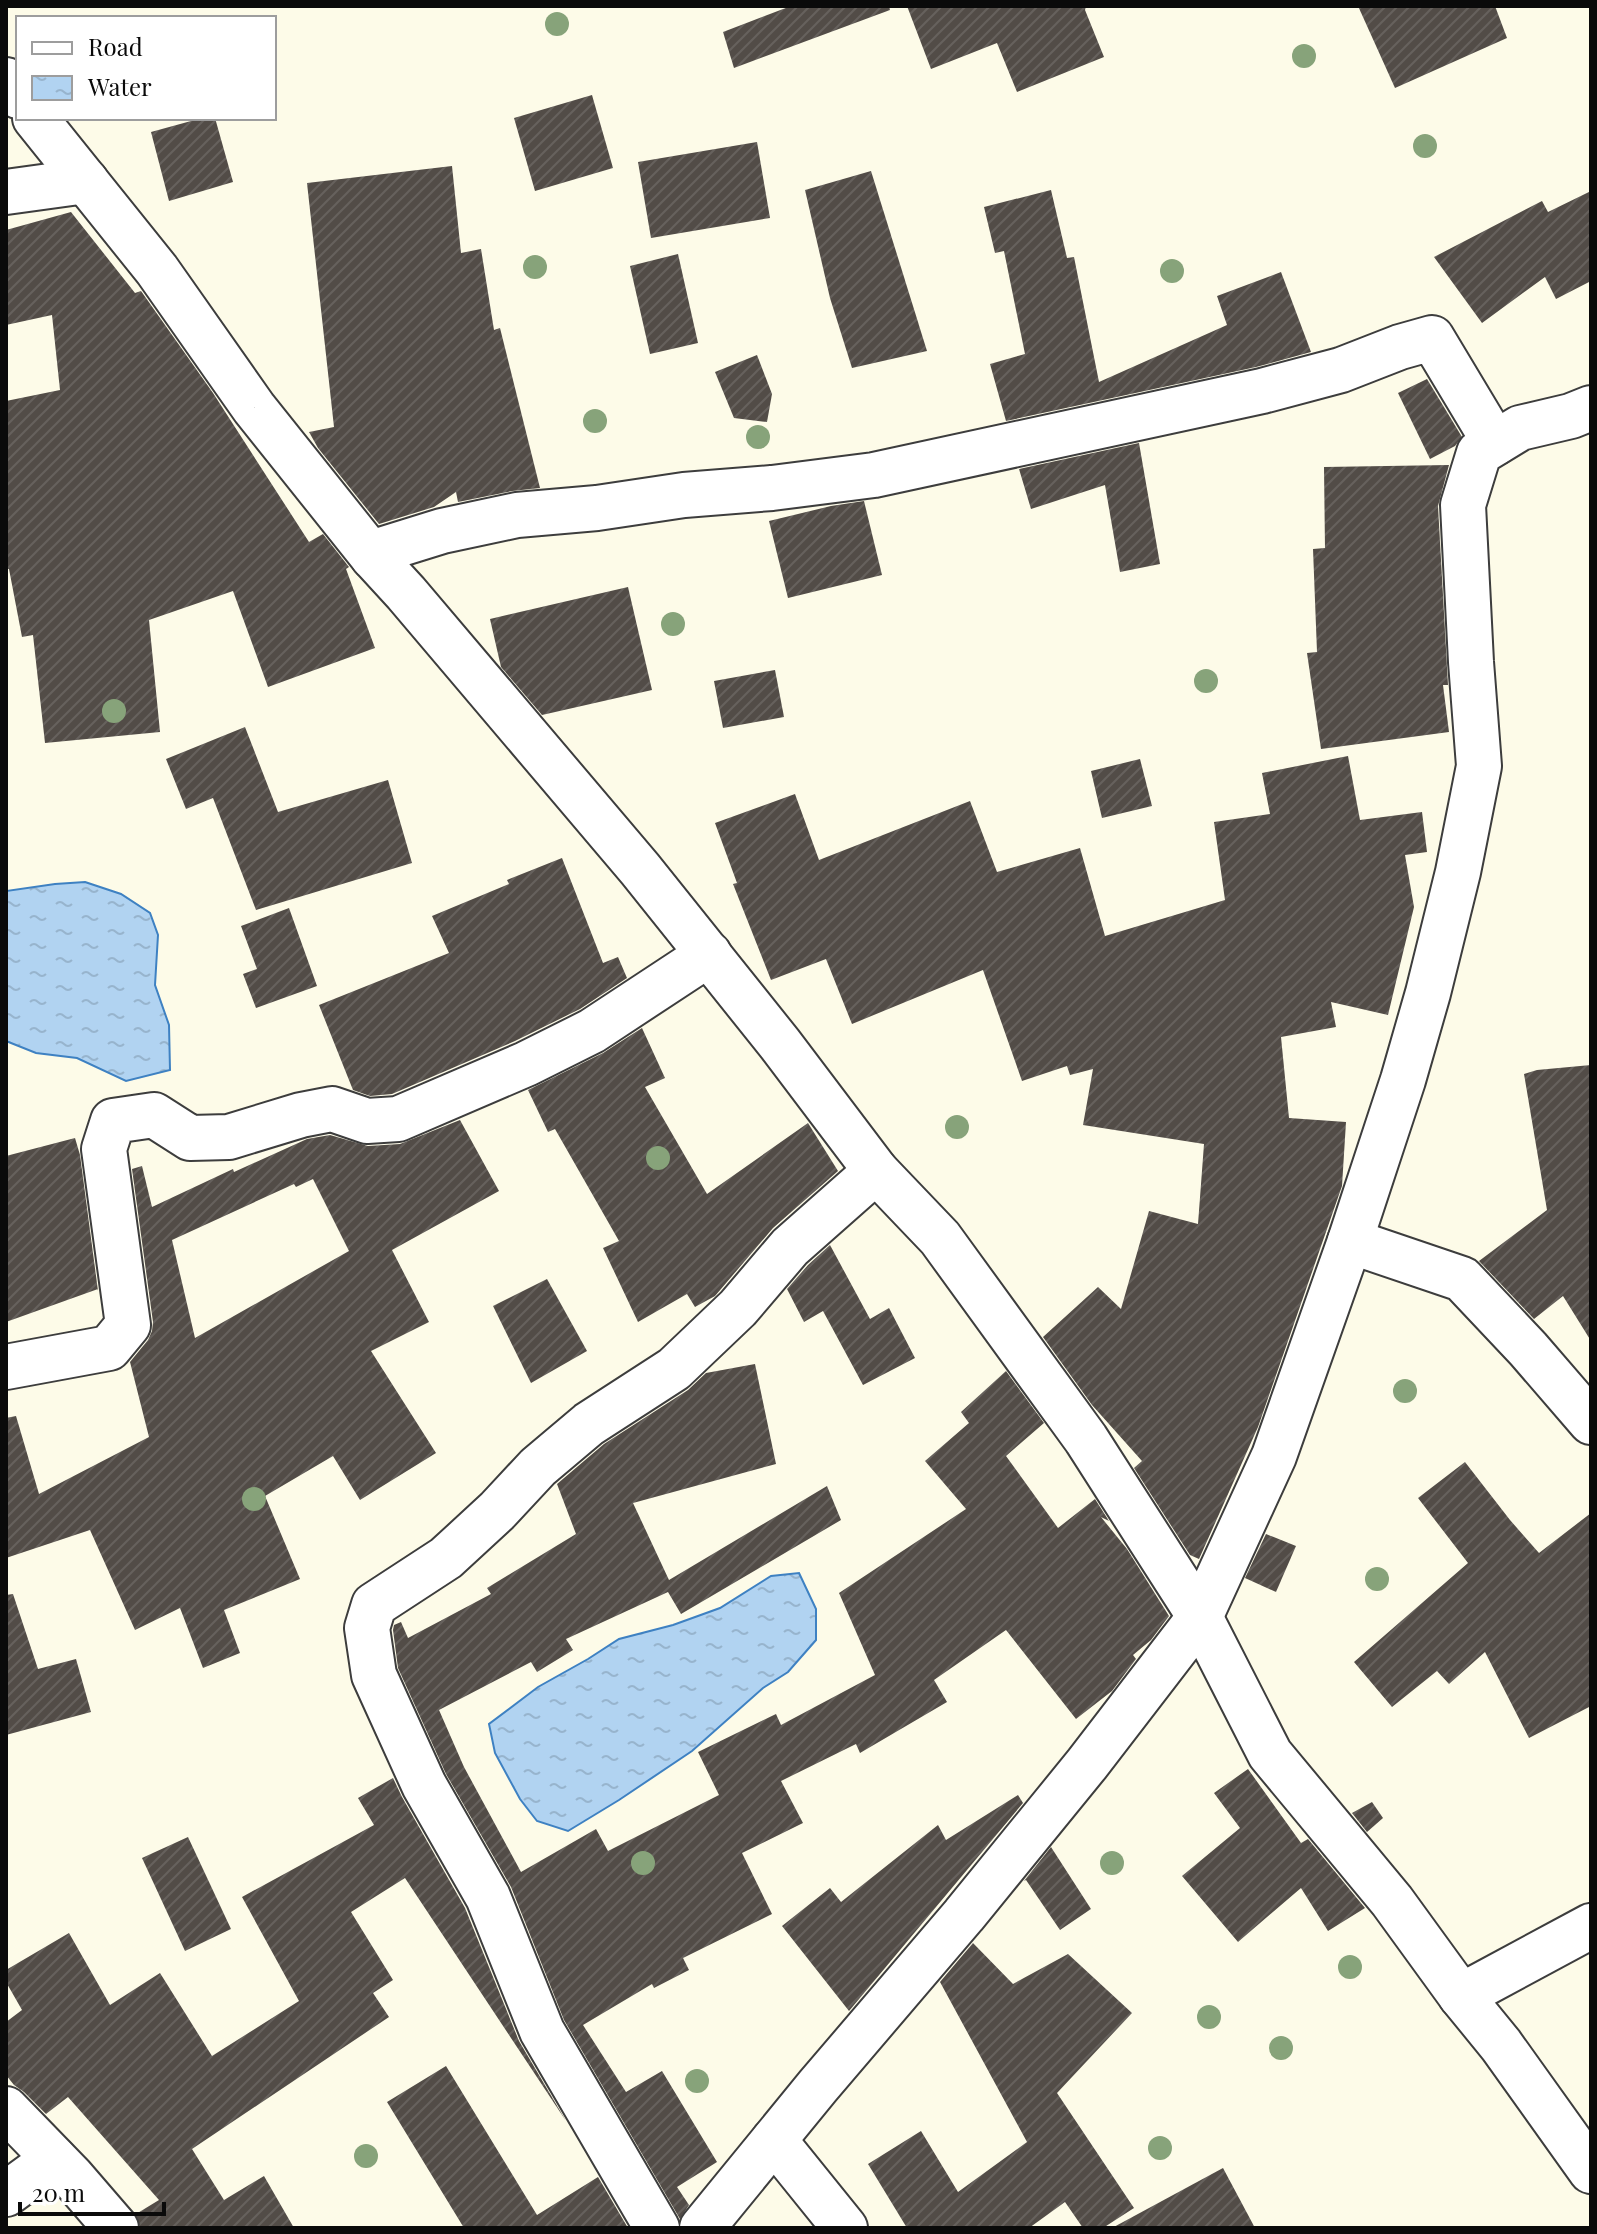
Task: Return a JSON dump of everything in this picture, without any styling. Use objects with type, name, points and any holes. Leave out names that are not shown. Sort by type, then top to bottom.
[{"type":"street","points":[[37,120],[157,270],[254,408],[373,557],[640,869],[780,1044],[876,1171],[940,1238],[1077,1426],[1200,1617],[1270,1754],[1392,1901],[1591,2171]]},
{"type":"street","points":[[6,192],[86,181]]},
{"type":"street","points":[[373,557],[384,549],[442,531],[517,515],[874,475],[1262,391],[1341,370],[1432,338],[1495,443]]},
{"type":"street","points":[[702,2228],[992,1881],[1200,1617],[1274,1456],[1350,1241],[1403,1080],[1458,872],[1479,766],[1463,505],[1479,453],[1520,428],[1591,408]]},
{"type":"street","points":[[6,1367],[109,1348],[128,1325],[104,1149],[113,1121],[154,1115],[190,1138],[229,1137],[332,1109],[367,1121],[398,1119],[526,1064],[592,1031],[709,954]]},
{"type":"street","points":[[657,2228],[542,2031],[488,1897],[424,1785],[374,1675],[367,1628],[374,1605],[446,1558],[497,1511],[538,1467],[589,1424],[674,1369],[738,1308],[790,1247],[876,1171]]},
{"type":"street","points":[[1350,1241],[1462,1279],[1591,1422]]},
{"type":"street","points":[[1461,1996],[1591,1926]]},
{"type":"street","points":[[6,2109],[116,2228]]},
{"type":"street","points":[[774,2140],[845,2228]]},
{"type":"street","points":[[6,2194],[54,2159]]},
{"type":"water","points":[[85,882],[121,894],[150,913],[158,935],[155,985],[169,1025],[170,1070],[126,1081],[77,1058],[36,1053],[6,1041],[6,891]]},
{"type":"water","points":[[799,1573],[816,1609],[816,1640],[788,1672],[763,1688],[692,1751],[568,1831],[537,1821],[520,1799],[495,1753],[489,1724],[538,1687],[619,1639],[673,1625],[720,1608],[771,1576]]},
{"type":"building","points":[[791,6],[889,6],[890,10],[734,68],[723,32]]},
{"type":"building","points":[[907,6],[1086,6],[1104,57],[1017,92],[997,43],[931,69]]},
{"type":"building","points":[[1358,6],[1495,6],[1507,38],[1395,88]]},
{"type":"building","points":[[592,95],[613,168],[535,191],[514,118]]},
{"type":"building","points":[[195,120],[216,120],[233,182],[169,201],[151,132]]},
{"type":"building","points":[[757,142],[770,218],[651,238],[638,162]]},
{"type":"building","points":[[452,166],[461,253],[481,249],[494,330],[500,328],[540,488],[458,502],[456,492],[434,507],[379,524],[318,448],[309,432],[334,427],[307,183]]},
{"type":"building","points":[[871,171],[927,351],[852,368],[830,298],[805,190]]},
{"type":"building","points":[[1051,190],[1067,258],[1074,257],[1099,382],[1227,325],[1217,296],[1281,272],[1311,352],[1256,367],[1006,421],[990,364],[1025,354],[1004,251],[995,253],[984,207]]},
{"type":"building","points":[[1591,191],[1591,281],[1556,299],[1545,277],[1482,323],[1434,257],[1542,201],[1548,212]]},
{"type":"building","points":[[71,212],[135,293],[141,291],[213,393],[309,542],[323,534],[349,567],[346,569],[375,648],[268,687],[233,591],[149,620],[160,732],[45,743],[33,635],[22,637],[9,569],[6,569],[6,401],[60,390],[52,315],[6,325],[6,230]]},
{"type":"building","points":[[678,254],[698,343],[650,354],[630,266]]},
{"type":"building","points":[[757,355],[772,394],[767,422],[734,418],[715,372]]},
{"type":"building","points":[[1427,379],[1462,437],[1455,446],[1430,459],[1398,393]]},
{"type":"building","points":[[1139,443],[1160,564],[1120,572],[1105,485],[1031,509],[1019,469]]},
{"type":"building","points":[[1449,465],[1438,506],[1448,685],[1443,685],[1449,732],[1321,749],[1307,653],[1317,652],[1313,549],[1325,548],[1324,467]]},
{"type":"building","points":[[864,501],[882,575],[788,598],[769,521]]},
{"type":"building","points":[[628,587],[652,690],[542,715],[501,667],[490,619]]},
{"type":"building","points":[[775,670],[784,717],[723,728],[714,681]]},
{"type":"building","points":[[245,727],[278,812],[388,780],[412,863],[256,910],[213,798],[186,809],[166,759]]},
{"type":"building","points":[[1348,756],[1360,820],[1422,812],[1427,852],[1405,855],[1414,907],[1388,1015],[1331,1002],[1336,1027],[1281,1037],[1289,1118],[1346,1122],[1342,1186],[1258,1427],[1199,1559],[1190,1555],[1134,1468],[1142,1461],[1092,1405],[1043,1337],[1098,1287],[1121,1309],[1149,1211],[1198,1224],[1204,1144],[1083,1125],[1093,1069],[1070,1075],[1067,1066],[1022,1081],[983,970],[852,1024],[826,959],[771,980],[733,884],[737,883],[715,823],[795,794],[819,860],[970,801],[997,872],[1080,848],[1105,936],[1225,900],[1214,822],[1270,814],[1262,773]]},
{"type":"building","points":[[1140,759],[1152,806],[1102,818],[1091,771]]},
{"type":"building","points":[[562,858],[603,963],[618,957],[627,978],[580,1009],[392,1094],[370,1096],[353,1090],[319,1005],[449,953],[432,916]]},
{"type":"building","points":[[289,908],[317,986],[256,1008],[243,974],[257,969],[241,926]]},
{"type":"building","points":[[642,1028],[665,1078],[645,1087],[707,1194],[808,1123],[838,1171],[773,1228],[715,1296],[695,1307],[687,1294],[638,1322],[603,1248],[619,1241],[555,1129],[548,1132],[528,1090],[603,1053]]},
{"type":"building","points":[[1591,1065],[1591,1341],[1563,1296],[1534,1319],[1479,1261],[1547,1210],[1524,1074]]},
{"type":"building","points":[[460,1120],[499,1191],[392,1250],[429,1322],[371,1351],[436,1453],[360,1500],[333,1456],[265,1496],[300,1579],[224,1610],[240,1653],[203,1668],[180,1608],[135,1630],[90,1530],[6,1558],[6,1418],[16,1416],[39,1494],[149,1437],[130,1362],[148,1340],[153,1322],[132,1169],[142,1166],[152,1207],[307,1139],[330,1135],[368,1146],[400,1144]],"holes":[[[313,1179],[349,1251],[195,1338],[172,1240],[294,1184],[296,1187]]]},
{"type":"building","points":[[75,1138],[98,1289],[6,1322],[6,1156]]},
{"type":"building","points":[[830,1245],[870,1319],[889,1308],[915,1358],[863,1385],[823,1311],[804,1322],[787,1289]]},
{"type":"building","points":[[547,1279],[587,1351],[531,1383],[493,1306]]},
{"type":"building","points":[[755,1364],[776,1464],[633,1503],[669,1580],[827,1486],[841,1520],[681,1614],[668,1592],[566,1639],[573,1650],[537,1672],[531,1662],[439,1710],[464,1767],[521,1872],[596,1829],[608,1851],[719,1795],[698,1752],[776,1714],[781,1725],[875,1675],[839,1593],[966,1509],[925,1461],[969,1423],[961,1412],[1006,1371],[1044,1423],[1006,1456],[1058,1528],[1095,1499],[1109,1521],[1101,1517],[1127,1549],[1169,1616],[1151,1640],[1133,1655],[1136,1659],[1112,1691],[1076,1719],[1006,1630],[934,1680],[947,1702],[860,1753],[856,1744],[781,1781],[803,1823],[742,1853],[772,1914],[683,1958],[689,1970],[654,1988],[652,1984],[583,2025],[626,2092],[662,2071],[717,2162],[677,2187],[689,2205],[680,2219],[564,2020],[511,1887],[446,1774],[398,1668],[393,1630],[394,1625],[401,1622],[408,1638],[491,1594],[487,1588],[576,1534],[557,1484],[604,1444],[688,1390],[706,1373]]},
{"type":"building","points":[[1465,1462],[1539,1553],[1591,1513],[1591,1706],[1529,1738],[1485,1652],[1449,1684],[1437,1671],[1392,1707],[1354,1662],[1468,1563],[1418,1498]]},
{"type":"building","points":[[1266,1534],[1296,1546],[1276,1592],[1245,1578]]},
{"type":"building","points":[[13,1594],[38,1669],[76,1659],[91,1712],[6,1735],[6,1595]]},
{"type":"building","points":[[1248,1769],[1301,1843],[1308,1839],[1365,1908],[1328,1931],[1301,1888],[1238,1942],[1182,1876],[1240,1828],[1214,1793]]},
{"type":"building","points":[[393,1778],[465,1908],[519,2041],[566,2121],[405,1878],[351,1912],[393,1980],[373,1993],[389,2017],[192,2149],[224,2200],[264,2176],[294,2228],[140,2228],[136,2214],[159,2200],[68,2097],[46,2114],[6,2075],[6,2022],[22,2010],[6,1982],[6,1970],[69,1933],[110,2005],[160,1973],[212,2056],[299,2001],[242,1897],[374,1825],[358,1798]]},
{"type":"building","points":[[1018,1795],[1023,1803],[849,2011],[782,1926],[830,1888],[841,1902],[938,1825],[946,1840]]},
{"type":"building","points":[[1372,1802],[1383,1818],[1367,1832],[1352,1813]]},
{"type":"building","points":[[188,1837],[231,1929],[185,1951],[142,1858]]},
{"type":"building","points":[[1051,1847],[1091,1909],[1060,1930],[1024,1881]]},
{"type":"building","points":[[973,1943],[1013,1984],[1068,1954],[1132,2013],[1057,2093],[1134,2208],[1103,2228],[1083,2228],[1065,2202],[1029,2228],[907,2228],[868,2164],[921,2131],[958,2192],[1027,2142],[940,1982]]},
{"type":"building","points":[[446,2066],[537,2215],[598,2177],[628,2228],[464,2228],[387,2102]]},
{"type":"building","points":[[1223,2168],[1255,2228],[1112,2228]]}]
